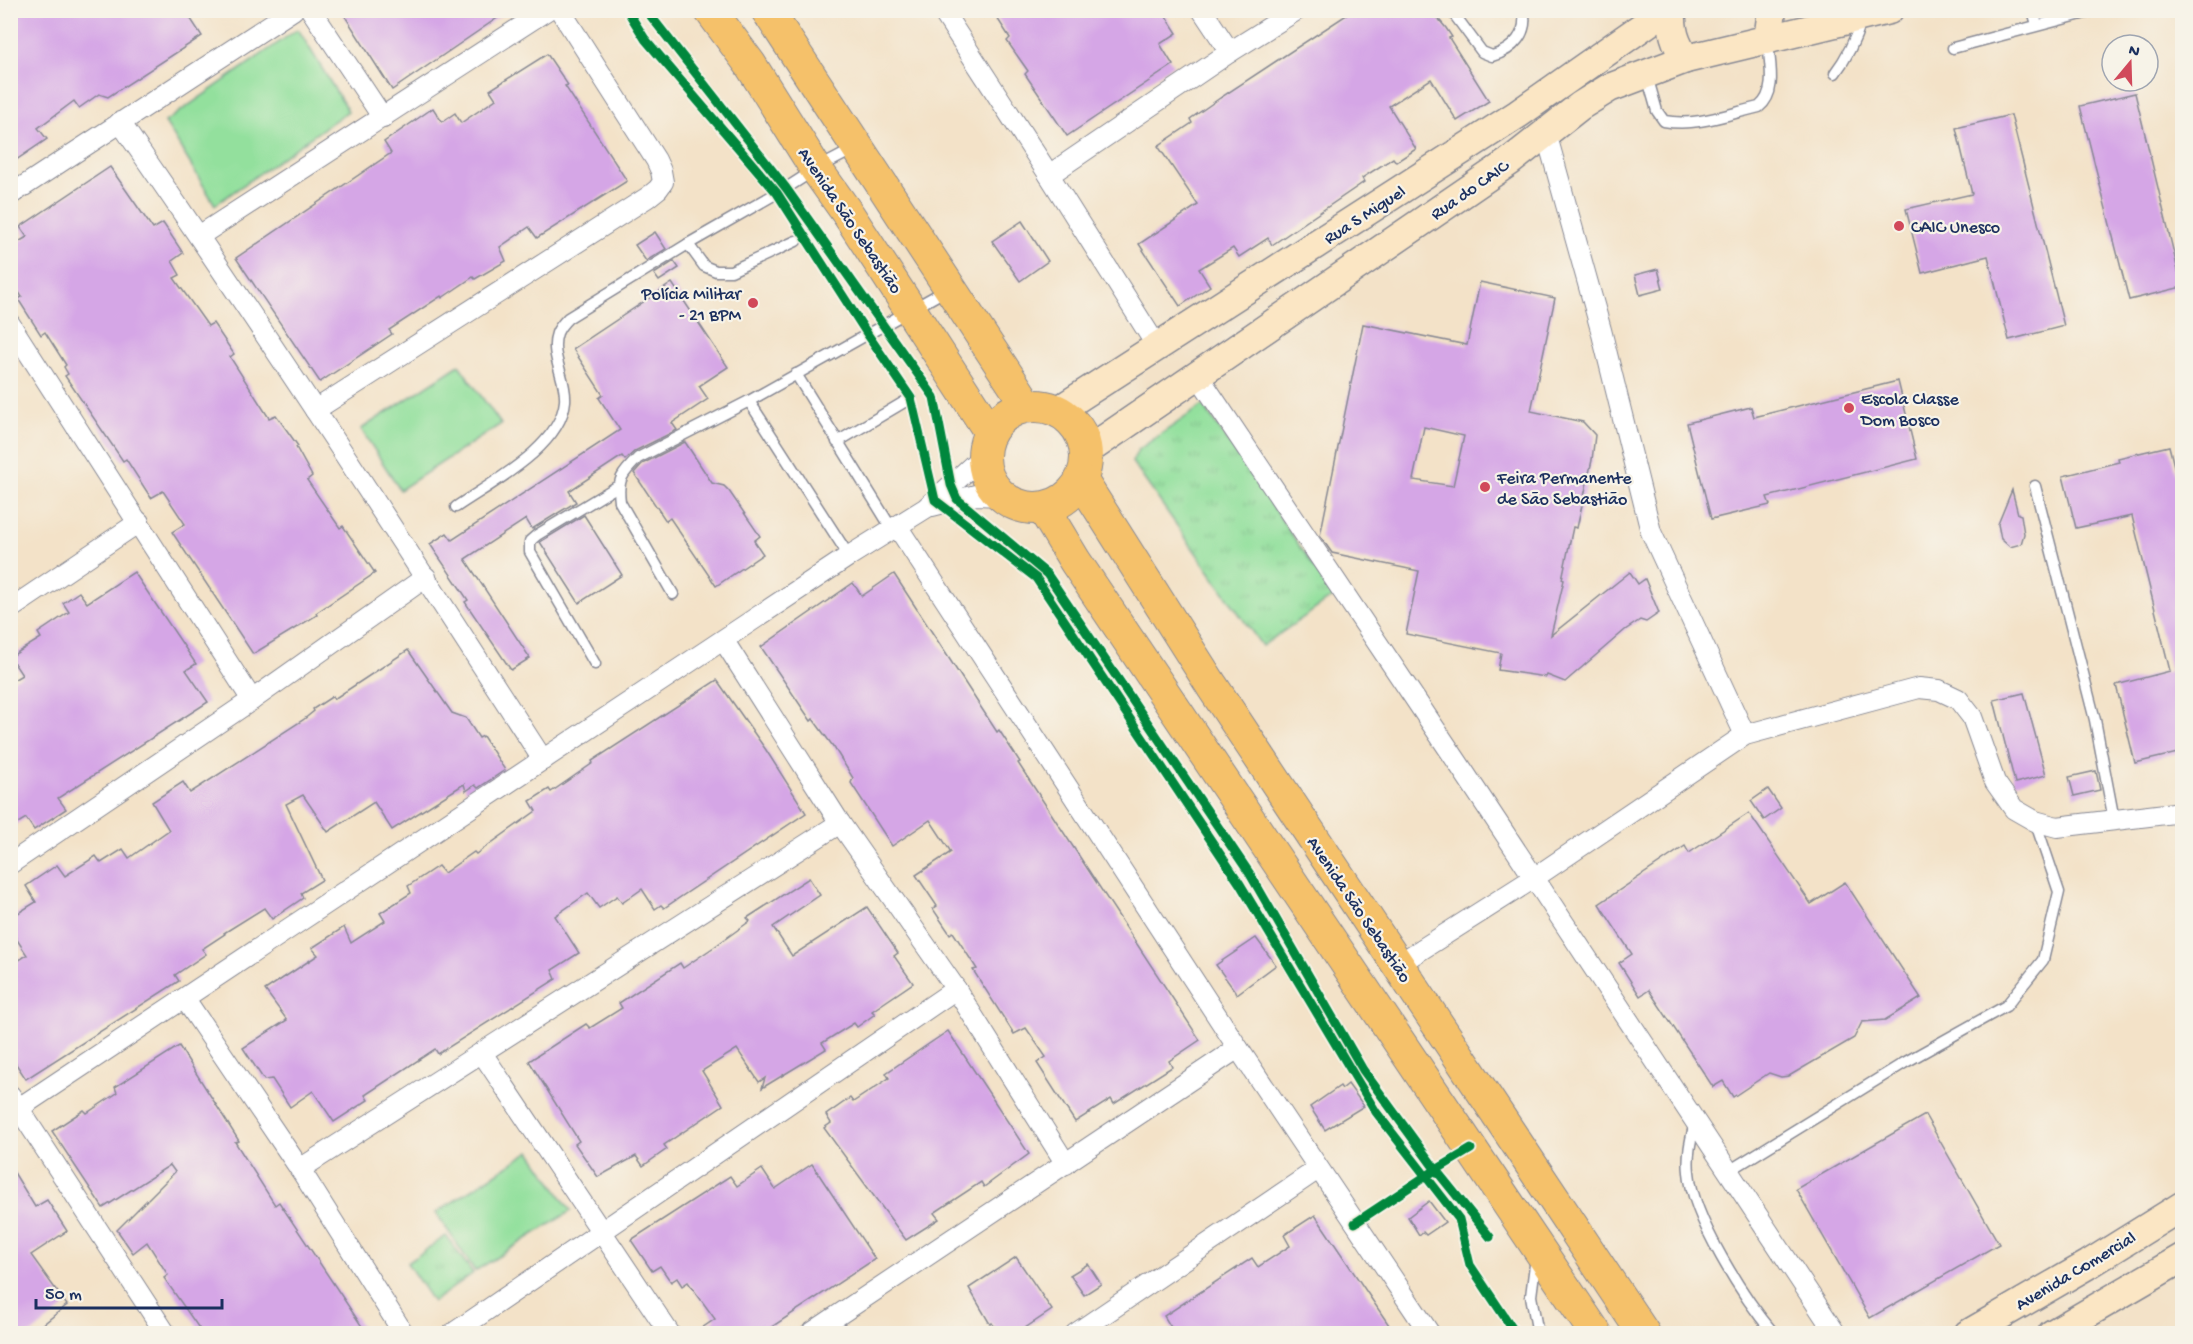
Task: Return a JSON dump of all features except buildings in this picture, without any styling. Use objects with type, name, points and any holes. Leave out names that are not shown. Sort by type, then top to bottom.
[{"type":"main road","name":"Avenida São Sebastião","points":[[710,10],[750,64],[816,169],[911,311],[986,444]]},
{"type":"main road","points":[[767,10],[1027,405]]},
{"type":"main road","points":[[1027,405],[1043,405],[1059,410],[1078,427],[1087,451],[1087,466],[1082,481],[1066,499],[1043,508],[1020,507],[1001,496],[988,478],[986,444],[1005,414],[1027,405]]},
{"type":"main road","name":"Avenida São Sebastião","points":[[1082,481],[1212,686],[1644,1334]]},
{"type":"main road","points":[[1043,508],[1075,561],[1596,1334]]},
{"type":"street","points":[[10,195],[292,10]]},
{"type":"street","points":[[311,10],[383,118]]},
{"type":"street","points":[[199,236],[548,10]]},
{"type":"street","points":[[315,410],[648,197],[663,182],[656,160],[560,10]]},
{"type":"street","points":[[942,10],[1158,348]]},
{"type":"street","points":[[1202,10],[1230,52]]},
{"type":"street","points":[[1049,175],[1230,52],[1298,10]]},
{"type":"street","name":"Rua S Miguel","points":[[1059,410],[1518,114],[1666,10]]},
{"type":"street","points":[[1672,10],[1671,26],[1674,38],[1686,59]]},
{"type":"street","points":[[1768,40],[1772,10]]},
{"type":"street","name":"Rua do CAIC","points":[[1087,451],[1509,162],[1580,106],[1609,88],[1686,59],[1768,40],[1842,17],[1889,10]]},
{"type":"street","points":[[120,122],[199,236],[426,577],[543,760]]},
{"type":"street","points":[[1546,133],[1601,330],[1651,532],[1745,735]]},
{"type":"street","points":[[10,324],[252,700]]},
{"type":"street","points":[[1197,374],[1836,1334]]},
{"type":"street","points":[[166,1334],[15,1102],[185,999],[849,556],[926,508],[986,444]]},
{"type":"street","points":[[926,508],[976,495],[1001,496]]},
{"type":"street","points":[[10,609],[139,522]]},
{"type":"street","points":[[894,528],[1318,1169],[1430,1334]]},
{"type":"street","points":[[10,864],[252,700],[426,577]]},
{"type":"street","points":[[724,641],[840,823],[956,989],[1066,1164]]},
{"type":"street","points":[[1397,965],[1534,878],[1745,735],[1919,688],[1939,690],[1958,699],[1972,717],[1995,782],[2014,809],[2035,821],[2057,827],[2182,812]]},
{"type":"street","points":[[300,1169],[840,823]]},
{"type":"street","points":[[452,1334],[956,989]]},
{"type":"street","points":[[185,999],[300,1169],[405,1334]]},
{"type":"street","points":[[810,1334],[1238,1048]]},
{"type":"street","points":[[482,1053],[670,1334]]},
{"type":"street","points":[[1075,1334],[1318,1169]]},
{"type":"street","name":"Avenida Comercial","points":[[1968,1334],[2089,1264],[2182,1206]]},
{"type":"street","points":[[2052,1334],[2182,1258]]},
{"type":"lane","points":[[1451,10],[1482,52],[1492,56],[1503,53],[1522,32],[1526,22],[1523,10]]},
{"type":"lane","points":[[2033,10],[2037,25]]},
{"type":"lane","points":[[1953,48],[2097,10]]},
{"type":"lane","points":[[1835,73],[1855,42],[1842,17]]},
{"type":"lane","points":[[1646,73],[1657,111],[1664,121],[1677,124],[1696,122],[1759,106],[1766,101],[1770,90],[1768,40]]},
{"type":"lane","points":[[456,507],[524,460],[551,436],[562,417],[566,399],[555,346],[557,332],[568,318],[688,244],[856,148]]},
{"type":"lane","points":[[688,244],[704,266],[716,271],[731,271],[796,241]]},
{"type":"lane","points":[[673,594],[620,502],[618,486],[623,473],[638,459],[950,288]]},
{"type":"lane","points":[[796,374],[837,442],[894,528]]},
{"type":"lane","points":[[837,442],[911,398]]},
{"type":"lane","points":[[749,400],[849,556]]},
{"type":"lane","points":[[595,664],[530,552],[530,541],[618,486]]},
{"type":"lane","points":[[2035,486],[2095,720],[2114,820]]},
{"type":"lane","points":[[1729,1172],[1904,1063],[2006,1006],[2043,960],[2059,892],[2035,821]]},
{"type":"lane","points":[[1695,1122],[1689,1150],[1689,1173],[1697,1208],[1730,1270],[1774,1334]]},
{"type":"lane","points":[[1538,1248],[1531,1296],[1538,1334]]},
{"type":"green space","points":[[298,29],[348,111],[215,205],[165,122]]},
{"type":"green space","points":[[459,365],[501,424],[400,490],[361,429]]},
{"type":"green space","points":[[1203,405],[1334,596],[1262,646],[1132,462],[1138,450]]},
{"type":"green space","points":[[530,1151],[571,1211],[475,1271],[436,1213]]},
{"type":"green space","points":[[446,1236],[473,1273],[433,1302],[407,1263]]},
{"type":"cycle path","points":[[627,10],[645,39],[777,193],[911,398],[935,500],[1036,578],[1240,884],[1376,1112],[1459,1219],[1470,1265],[1516,1334]]},
{"type":"cycle path","points":[[646,10],[786,188],[934,397],[951,485],[957,499],[1047,574],[1250,874],[1363,1070],[1436,1170],[1490,1237]]},
{"type":"cycle path","points":[[1355,1223],[1471,1149]]},
{"type":"place","name":"CAIC Unesco","points":[[1899,226]]},
{"type":"place","name":"Polícia Militar - 21 BPM","points":[[753,303]]},
{"type":"place","name":"Escola Classe Dom Bosco","points":[[1849,408]]},
{"type":"place","name":"Feira Permanente de São Sebastião","points":[[1485,487]]}]
